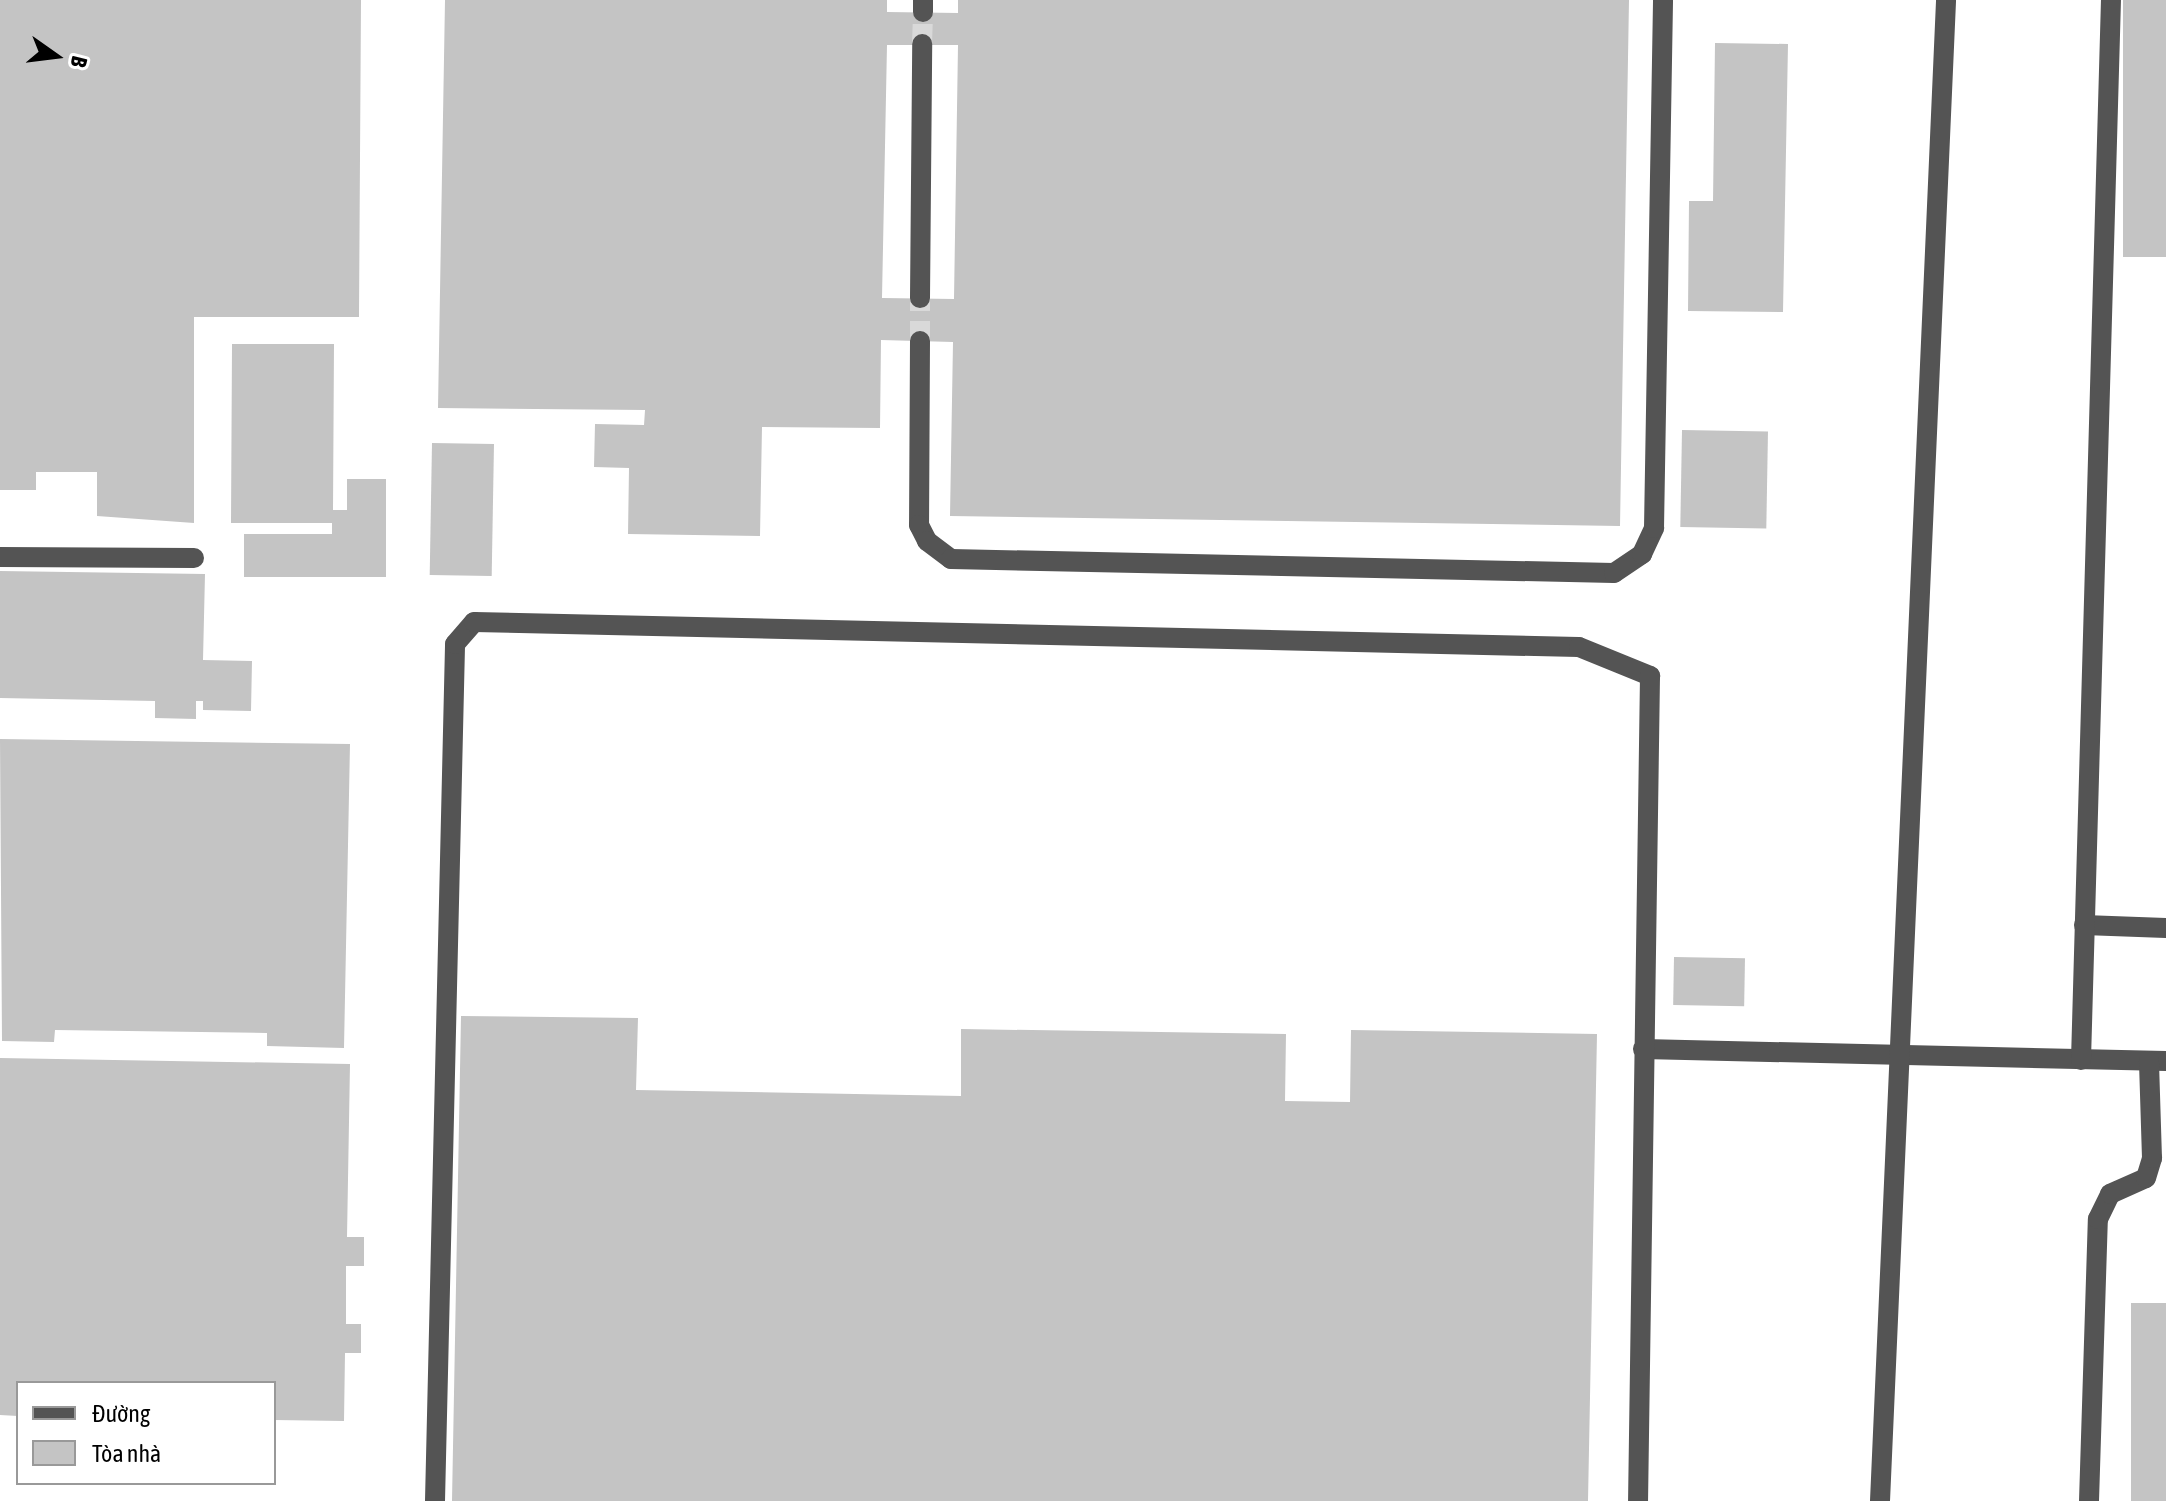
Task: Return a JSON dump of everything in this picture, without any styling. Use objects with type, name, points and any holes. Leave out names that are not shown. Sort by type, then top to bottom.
[{"type":"lane","points":[[920,341],[919,525],[927,541],[951,559],[1614,573],[1642,554],[1654,528],[1663,0]]},
{"type":"lane","points":[[1880,1501],[1895,1058],[1946,0]]},
{"type":"lane","points":[[2081,1060],[2111,0]]},
{"type":"lane","points":[[920,298],[922,44]]},
{"type":"lane","points":[[0,557],[194,558]]},
{"type":"lane","points":[[435,1501],[455,644],[474,622],[1579,647],[1621,660],[1650,676],[1638,1501]]},
{"type":"lane","points":[[2084,925],[2166,928]]},
{"type":"lane","points":[[1643,1049],[1895,1058],[2158,1061],[2152,1158],[2146,1178],[2110,1194],[2098,1219],[2089,1501]]},
{"type":"building","points":[[0,0],[361,0],[359,317],[194,317],[194,523],[97,516],[97,472],[36,472],[36,490],[0,490]]},
{"type":"building","points":[[445,0],[887,0],[887,12],[958,13],[958,0],[1629,0],[1620,526],[950,516],[953,342],[881,340],[880,428],[762,427],[760,536],[628,534],[629,468],[594,467],[595,424],[644,425],[645,410],[438,408]],"holes":[[[887,45],[958,45],[954,299],[882,298]]]},
{"type":"building","points":[[2123,0],[2166,0],[2166,257],[2123,257]]},
{"type":"building","points":[[1715,43],[1788,44],[1783,312],[1688,311],[1689,201],[1713,201]]},
{"type":"building","points":[[232,344],[334,344],[333,510],[347,510],[347,479],[386,479],[386,577],[244,577],[244,534],[332,534],[332,523],[231,523]]},
{"type":"building","points":[[1682,430],[1768,432],[1766,528],[1680,527]]},
{"type":"building","points":[[432,443],[494,444],[492,576],[430,575]]},
{"type":"building","points":[[0,571],[205,574],[203,660],[252,661],[251,711],[203,710],[203,701],[196,701],[196,719],[155,718],[155,701],[0,698]]},
{"type":"building","points":[[0,739],[350,744],[344,1048],[267,1046],[267,1033],[55,1030],[54,1042],[2,1041]]},
{"type":"building","points":[[1674,957],[1745,958],[1744,1006],[1673,1005]]},
{"type":"building","points":[[461,1016],[638,1018],[636,1090],[961,1096],[961,1029],[1286,1034],[1285,1101],[1350,1102],[1351,1030],[1597,1034],[1588,1501],[452,1501]]},
{"type":"building","points":[[0,1058],[350,1064],[347,1237],[364,1237],[364,1266],[346,1266],[346,1324],[361,1324],[361,1353],[345,1353],[344,1421],[276,1420],[276,1381],[16,1381],[16,1416],[0,1415]]},
{"type":"building","points":[[2131,1303],[2166,1303],[2166,1501],[2131,1501]]},
{"type":"tunnel","points":[[922,44],[923,12]]},
{"type":"tunnel","points":[[920,298],[920,341]]}]
